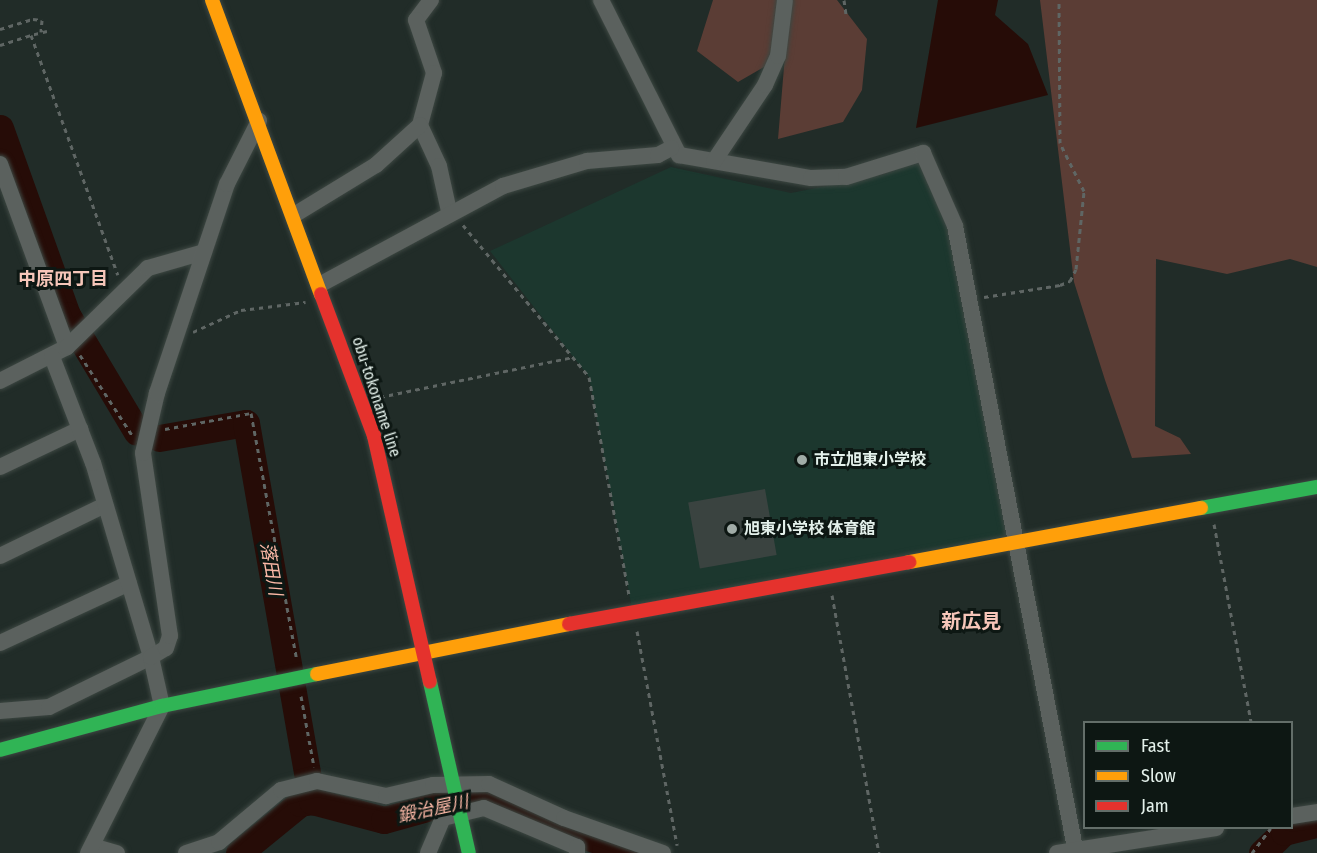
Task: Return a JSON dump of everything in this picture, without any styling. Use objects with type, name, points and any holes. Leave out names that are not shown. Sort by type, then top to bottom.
[{"type":"street","name":"obu-tokoname line","points":[[212,0],[323,290],[362,402],[469,853]]},
{"type":"street","points":[[294,215],[376,165],[420,125],[434,73],[416,20],[431,0]]},
{"type":"street","points":[[601,0],[671,148],[679,155],[811,178],[846,177],[923,153],[955,226],[1076,852]]},
{"type":"street","points":[[714,161],[765,85],[778,56],[785,0]]},
{"type":"street","points":[[0,711],[49,707],[166,648],[170,636],[149,516],[145,446],[177,333],[204,252],[237,159],[259,121]]},
{"type":"street","points":[[420,125],[439,166],[449,211]]},
{"type":"street","points":[[323,290],[449,211],[543,174],[671,148]]},
{"type":"street","points":[[0,164],[70,345]]},
{"type":"street","points":[[0,381],[52,357],[70,345],[148,268],[204,252]]},
{"type":"street","points":[[52,357],[80,429],[105,505],[151,657],[162,706],[90,849],[117,853]]},
{"type":"street","points":[[0,467],[80,429]]},
{"type":"street","points":[[0,750],[162,706],[421,652],[1317,487]]},
{"type":"street","points":[[0,556],[105,505]]},
{"type":"street","points":[[0,643],[129,583]]},
{"type":"street","points":[[186,853],[219,842],[281,790],[317,781],[386,796],[489,784],[564,818],[663,853]]},
{"type":"street","points":[[428,853],[443,818],[458,810],[484,808],[577,847],[577,853]]},
{"type":"street","points":[[1293,816],[1317,812]]},
{"type":"street","points":[[1057,853],[1076,852],[1210,829]]},
{"type":"path","points":[[843,0],[846,15]]},
{"type":"path","points":[[969,299],[1060,285],[1070,281],[1076,269],[1084,191],[1060,144],[1059,0]]},
{"type":"path","points":[[0,29],[33,19],[42,20],[41,32]]},
{"type":"path","points":[[0,45],[48,31]]},
{"type":"path","points":[[31,35],[124,291]]},
{"type":"path","points":[[449,211],[490,251],[589,377],[678,853]]},
{"type":"path","points":[[177,333],[203,331],[241,310],[283,307],[323,290]]},
{"type":"path","points":[[70,345],[133,437],[145,446]]},
{"type":"path","points":[[362,402],[574,357]]},
{"type":"path","points":[[149,428],[162,430],[251,413],[317,781]]},
{"type":"path","points":[[1211,507],[1251,721]]},
{"type":"path","points":[[829,578],[879,853]]},
{"type":"path","points":[[1252,853],[1270,829]]},
{"type":"shaded area","points":[[713,0],[837,0],[867,39],[862,90],[843,122],[778,139],[785,55],[738,82],[697,51]]},
{"type":"shaded area","points":[[938,0],[998,0],[995,15],[1028,44],[1048,95],[916,128]]},
{"type":"shaded area","points":[[1040,0],[1317,0],[1317,267],[1290,259],[1227,274],[1156,259],[1155,426],[1180,438],[1191,454],[1132,458],[1105,380],[1074,282]]},
{"type":"shaded area","name":"市立旭東小学校","points":[[917,161],[950,227],[1017,544],[633,614],[589,377],[490,251],[671,167],[791,193],[882,175]]},
{"type":"building","name":"旭東小学校 体育館","points":[[765,489],[777,555],[700,569],[688,503]]},
{"type":"waterway","name":"落田川","points":[[0,128],[67,315],[137,432]]},
{"type":"waterway","name":"落田川","points":[[159,438],[246,423],[312,801]]},
{"type":"waterway","name":"鍛治屋川","points":[[239,853],[300,803],[312,801],[384,820],[448,802],[494,798],[572,832],[638,853]]},
{"type":"waterway","name":"鍛治屋川","points":[[1262,853],[1284,832],[1317,824]]},
{"type":"traffic: fast","points":[[1201,508],[1317,487]]},
{"type":"traffic: fast","points":[[0,750],[162,706],[317,674]]},
{"type":"traffic: fast","points":[[430,682],[469,853]]},
{"type":"traffic: slow","points":[[212,0],[321,294]]},
{"type":"traffic: slow","points":[[909,562],[1201,508]]},
{"type":"traffic: slow","points":[[317,674],[569,624]]},
{"type":"traffic: jam","points":[[321,294],[374,436],[430,682]]},
{"type":"traffic: jam","points":[[569,624],[909,562]]},
{"type":"place","name":"市立旭東小学校","points":[[802,460]]},
{"type":"place","name":"旭東小学校 体育館","points":[[732,529]]},
{"type":"district","name":"中原四丁目","points":[[63,279]]},
{"type":"district","name":"新広見","points":[[971,621]]}]
